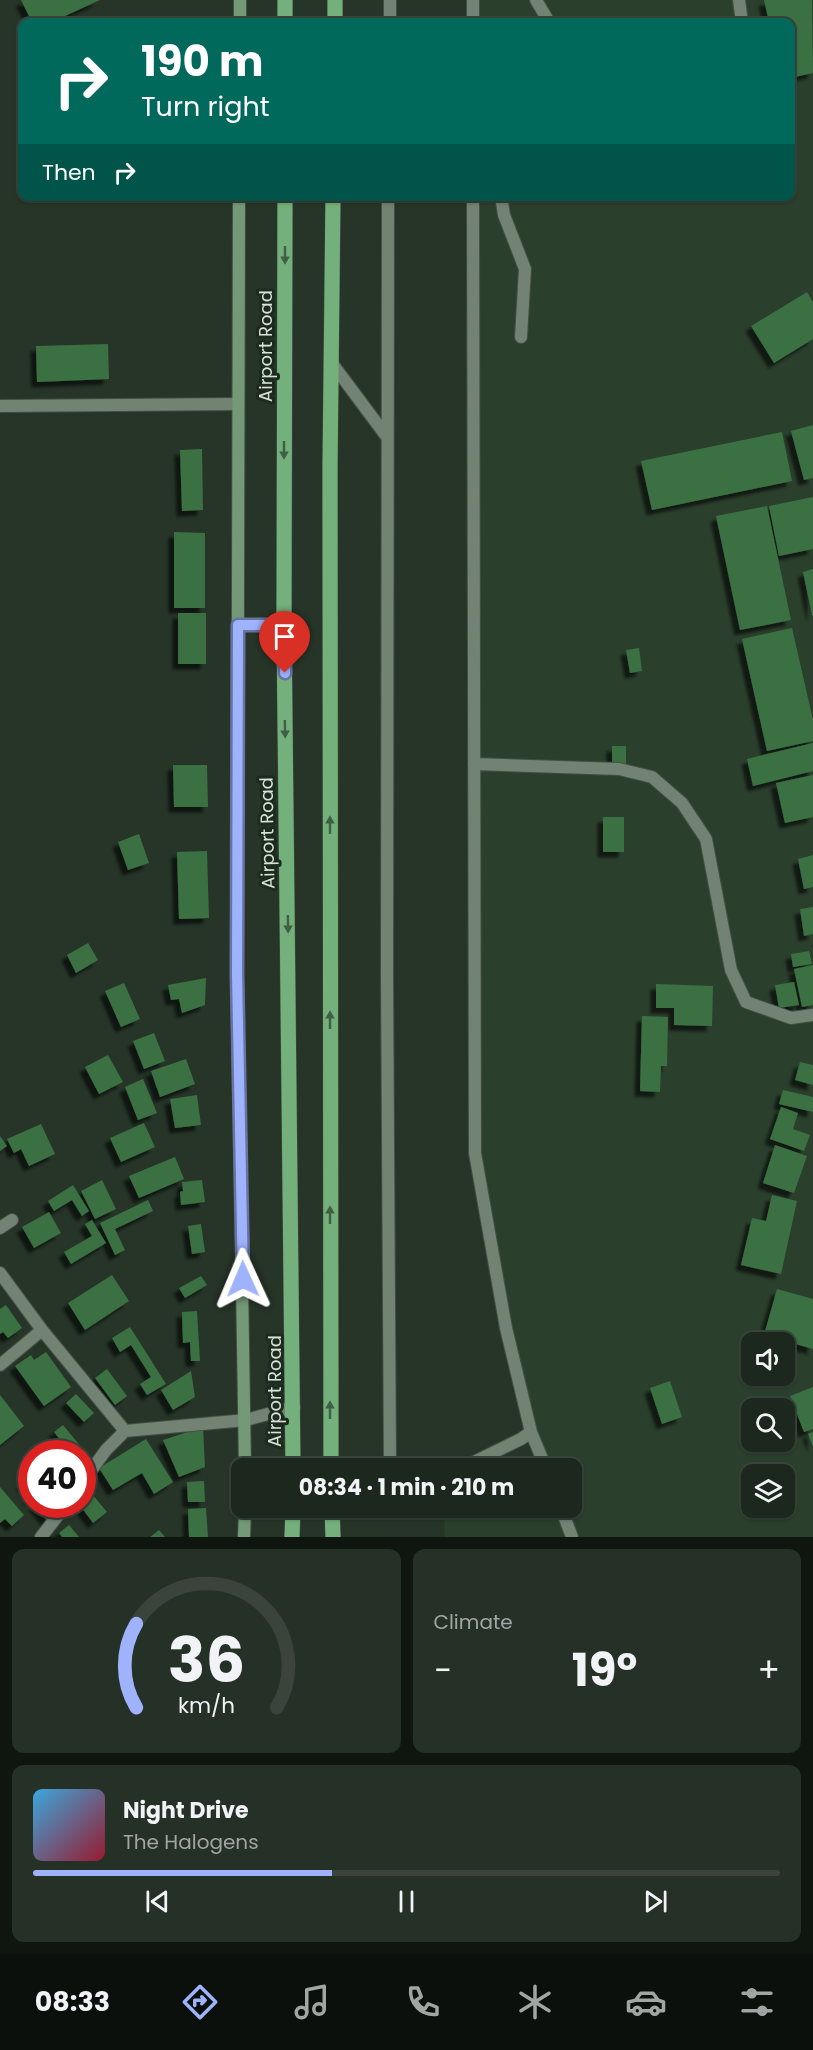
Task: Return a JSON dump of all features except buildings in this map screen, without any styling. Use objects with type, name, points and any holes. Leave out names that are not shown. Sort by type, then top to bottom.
[{"type":"main road","points":[[285,0],[285,18]]},
{"type":"main road","points":[[335,0],[335,18]]},
{"type":"main road","name":"Airport Road","points":[[285,201],[284,625],[293,1458]]},
{"type":"main road","points":[[330,1458],[333,201]]},
{"type":"main road","points":[[292,1537],[293,1518]]},
{"type":"main road","points":[[332,1518],[333,1537]]},
{"type":"street","points":[[240,0],[240,18]]},
{"type":"street","points":[[390,0],[390,18]]},
{"type":"street","points":[[473,0],[473,18]]},
{"type":"street","points":[[536,0],[547,18]]},
{"type":"street","points":[[739,0],[741,18]]},
{"type":"street","points":[[239,201],[237,974],[245,1458]]},
{"type":"street","points":[[388,201],[387,975],[390,1458]]},
{"type":"street","points":[[473,201],[475,1153],[506,1328],[531,1432],[542,1458]]},
{"type":"street","points":[[502,201],[504,215],[525,269],[521,337]]},
{"type":"street","points":[[331,362],[387,437]]},
{"type":"street","points":[[0,406],[238,404]]},
{"type":"street","points":[[238,625],[284,625]]},
{"type":"street","points":[[474,764],[619,770],[652,777],[682,803],[706,839],[731,970],[746,1002],[792,1018],[813,1015]]},
{"type":"street","points":[[0,1228],[12,1220]]},
{"type":"street","points":[[0,1273],[42,1330],[125,1431]]},
{"type":"street","points":[[0,1365],[42,1330]]},
{"type":"street","points":[[96,1464],[125,1431],[246,1420],[294,1407]]},
{"type":"street","points":[[481,1458],[531,1432]]},
{"type":"street","points":[[41,1537],[56,1518]]},
{"type":"street","points":[[244,1537],[245,1518]]},
{"type":"street","points":[[565,1518],[572,1537]]},
{"type":"shaded area","points":[[473,0],[813,0],[813,1537],[445,1537],[444,1518],[582,1518],[582,1458],[527,1458],[539,1451],[531,1432],[475,1153],[473,201],[795,201],[795,18],[473,18]]},
{"type":"route","points":[[243,1279],[237,974],[238,625],[284,625],[285,673]]}]
